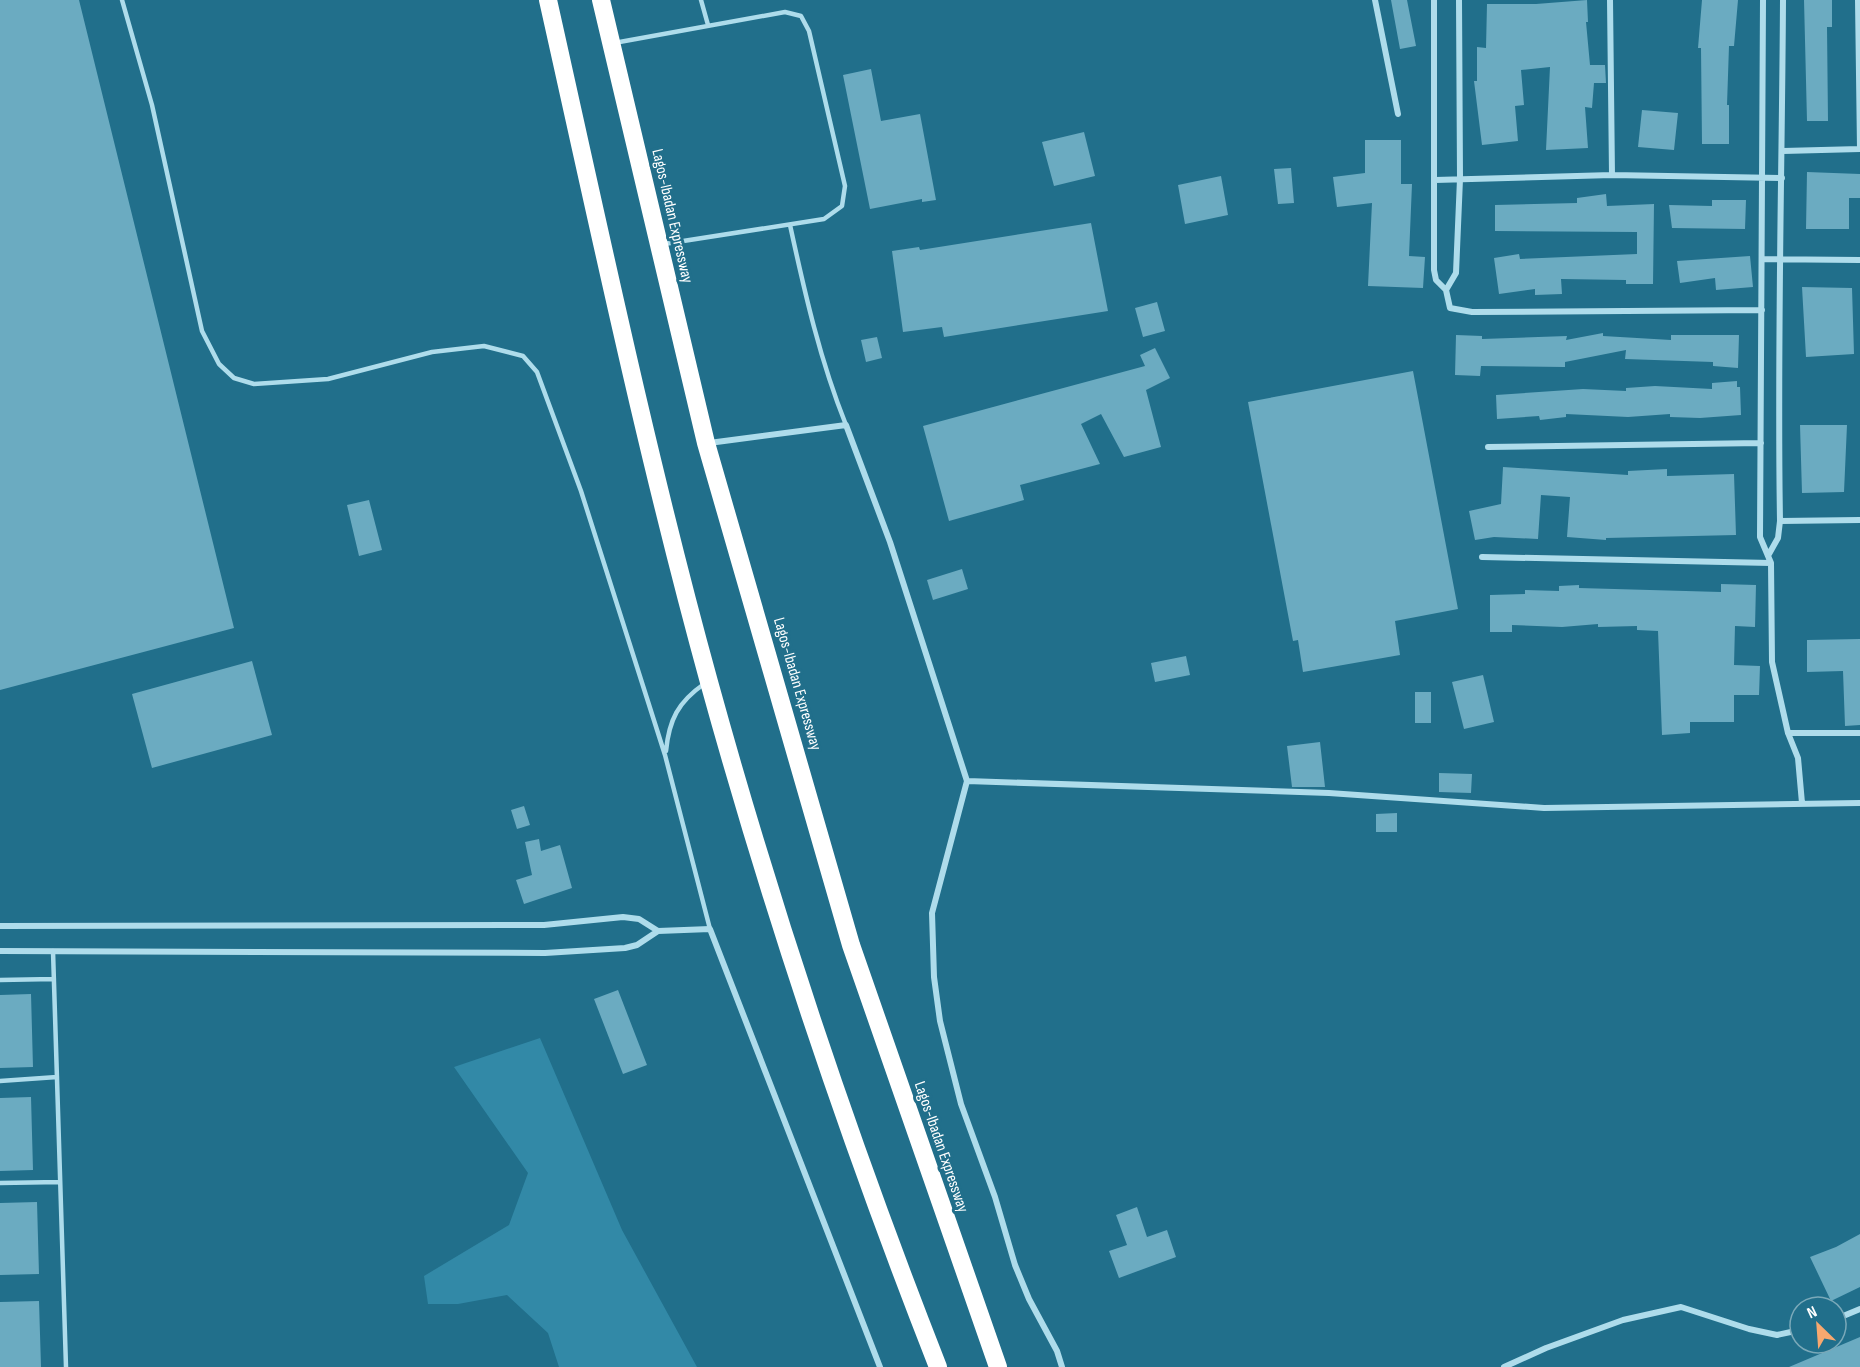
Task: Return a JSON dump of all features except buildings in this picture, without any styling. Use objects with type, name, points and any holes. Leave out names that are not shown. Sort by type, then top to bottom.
[{"type":"highway","points":[[548,0],[623,339],[709,681],[780,922],[899,1268],[938,1367]]},
{"type":"highway","name":"Lagos-Ibadan Expressway","points":[[602,0],[706,443],[851,945],[998,1367]]},
{"type":"street","points":[[1375,0],[1398,114]]},
{"type":"street","points":[[1434,0],[1434,270],[1436,280],[1446,290],[1450,308],[1472,312],[1762,310]]},
{"type":"street","points":[[1446,290],[1456,273],[1460,179],[1459,0]]},
{"type":"street","points":[[1610,0],[1612,175]]},
{"type":"street","points":[[1763,0],[1760,537],[1771,562],[1772,662],[1788,733],[1798,758],[1802,803]]},
{"type":"street","points":[[1769,554],[1778,538],[1780,521],[1779,259],[1783,151],[1783,0]]},
{"type":"street","points":[[1783,151],[1860,149],[1858,0]]},
{"type":"street","points":[[1435,180],[1612,175],[1782,178]]},
{"type":"street","points":[[1762,259],[1860,260]]},
{"type":"street","points":[[706,443],[846,425],[890,542],[967,781],[932,913],[934,976],[940,1021],[961,1104],[995,1197],[1015,1265],[1062,1367]]},
{"type":"street","points":[[1488,447],[1761,443]]},
{"type":"street","points":[[1780,521],[1860,520]]},
{"type":"street","points":[[1482,557],[1771,562]]},
{"type":"street","points":[[1788,733],[1860,733]]},
{"type":"street","points":[[967,781],[1329,794],[1544,808],[1860,803]]},
{"type":"street","points":[[0,926],[544,925],[623,917],[639,919],[658,930],[710,929],[880,1367]]},
{"type":"street","points":[[0,951],[545,953],[625,948],[638,945],[658,930]]},
{"type":"street","points":[[1504,1367],[1546,1348],[1623,1320],[1681,1307],[1749,1329],[1777,1335],[1788,1333]]},
{"type":"lane","points":[[122,0],[152,105],[202,331],[219,364],[234,378],[254,384],[328,379],[432,352],[484,346],[523,356],[537,372],[549,398],[666,755],[710,929]]},
{"type":"lane","points":[[701,0],[708,25]]},
{"type":"lane","points":[[612,44],[785,12],[801,16],[809,31],[845,186],[842,206],[824,219],[659,245]]},
{"type":"lane","points":[[790,225],[810,320],[829,383],[846,425]]},
{"type":"lane","points":[[666,755],[672,718],[676,709],[709,681]]},
{"type":"lane","points":[[53,951],[66,1367]]},
{"type":"lane","points":[[0,980],[54,979]]},
{"type":"lane","points":[[0,1081],[57,1077]]},
{"type":"lane","points":[[0,1183],[60,1182]]},
{"type":"shaded area","points":[[540,1038],[622,1230],[697,1367],[559,1367],[548,1333],[507,1295],[458,1304],[428,1304],[424,1276],[509,1225],[528,1173],[454,1067]]}]
